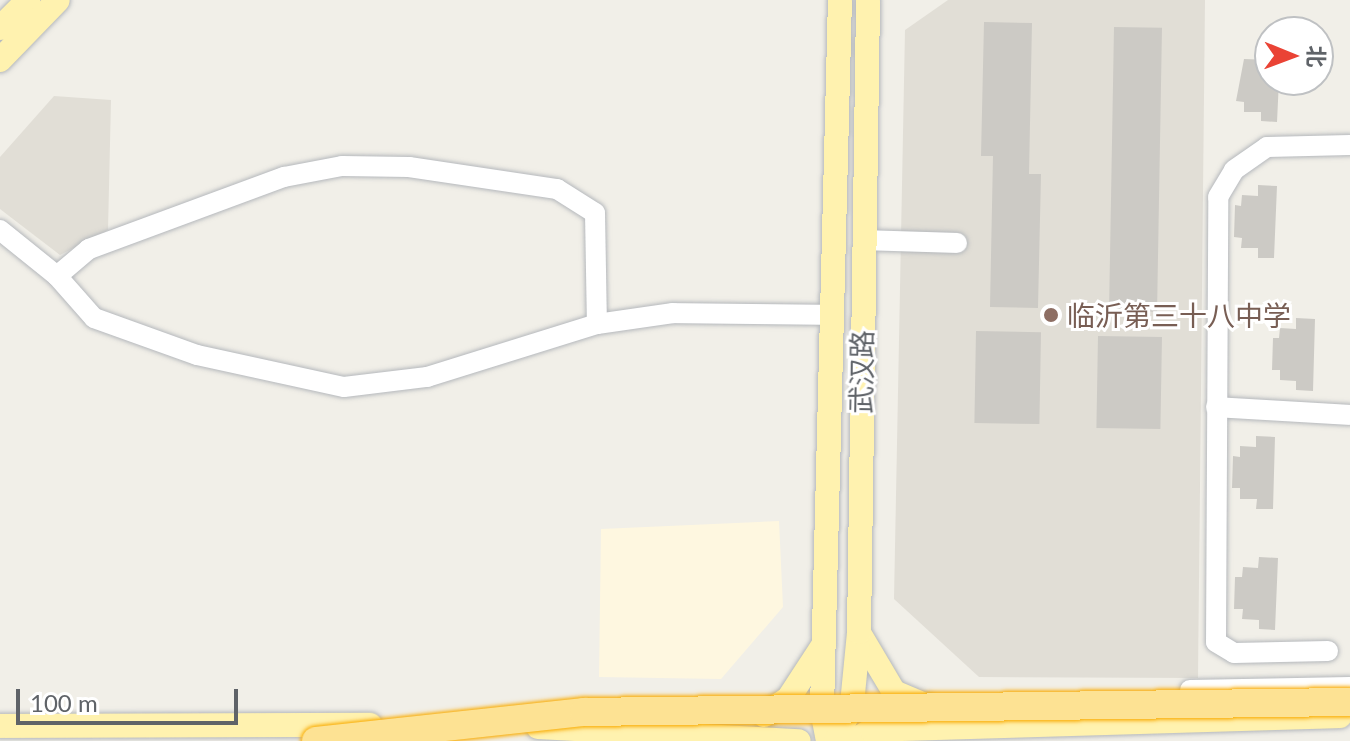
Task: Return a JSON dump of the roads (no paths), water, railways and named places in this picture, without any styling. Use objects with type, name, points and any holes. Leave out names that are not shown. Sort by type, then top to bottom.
[{"type":"highway","points":[[316,741],[584,712],[1350,702]]},
{"type":"main road","points":[[0,28],[28,0]]},
{"type":"main road","points":[[0,60],[58,0]]},
{"type":"main road","name":"武汉路","points":[[828,741],[823,645],[840,0]]},
{"type":"main road","name":"武汉路","points":[[836,741],[852,704],[859,632],[868,0]]},
{"type":"main road","points":[[859,632],[894,692],[976,726]]},
{"type":"main road","points":[[700,734],[736,728],[788,699],[823,645]]},
{"type":"main road","points":[[853,741],[872,730],[1350,715]]},
{"type":"main road","points":[[0,726],[700,734],[799,741]]},
{"type":"street","points":[[1328,651],[1234,653],[1216,642],[1216,407],[1224,183],[1267,147],[1350,145]]},
{"type":"street","points":[[57,276],[89,249],[284,177],[342,166],[409,167],[557,189],[581,199],[599,227],[597,324]]},
{"type":"street","points":[[0,230],[57,276],[94,318],[197,355],[344,387],[427,377],[597,324],[673,313],[833,315]]},
{"type":"street","points":[[863,240],[957,243]]},
{"type":"street","points":[[1216,407],[1350,415]]},
{"type":"street","points":[[906,697],[1350,687]]},
{"type":"place","name":"临沂第三十八中学","points":[[1051,315]]}]
